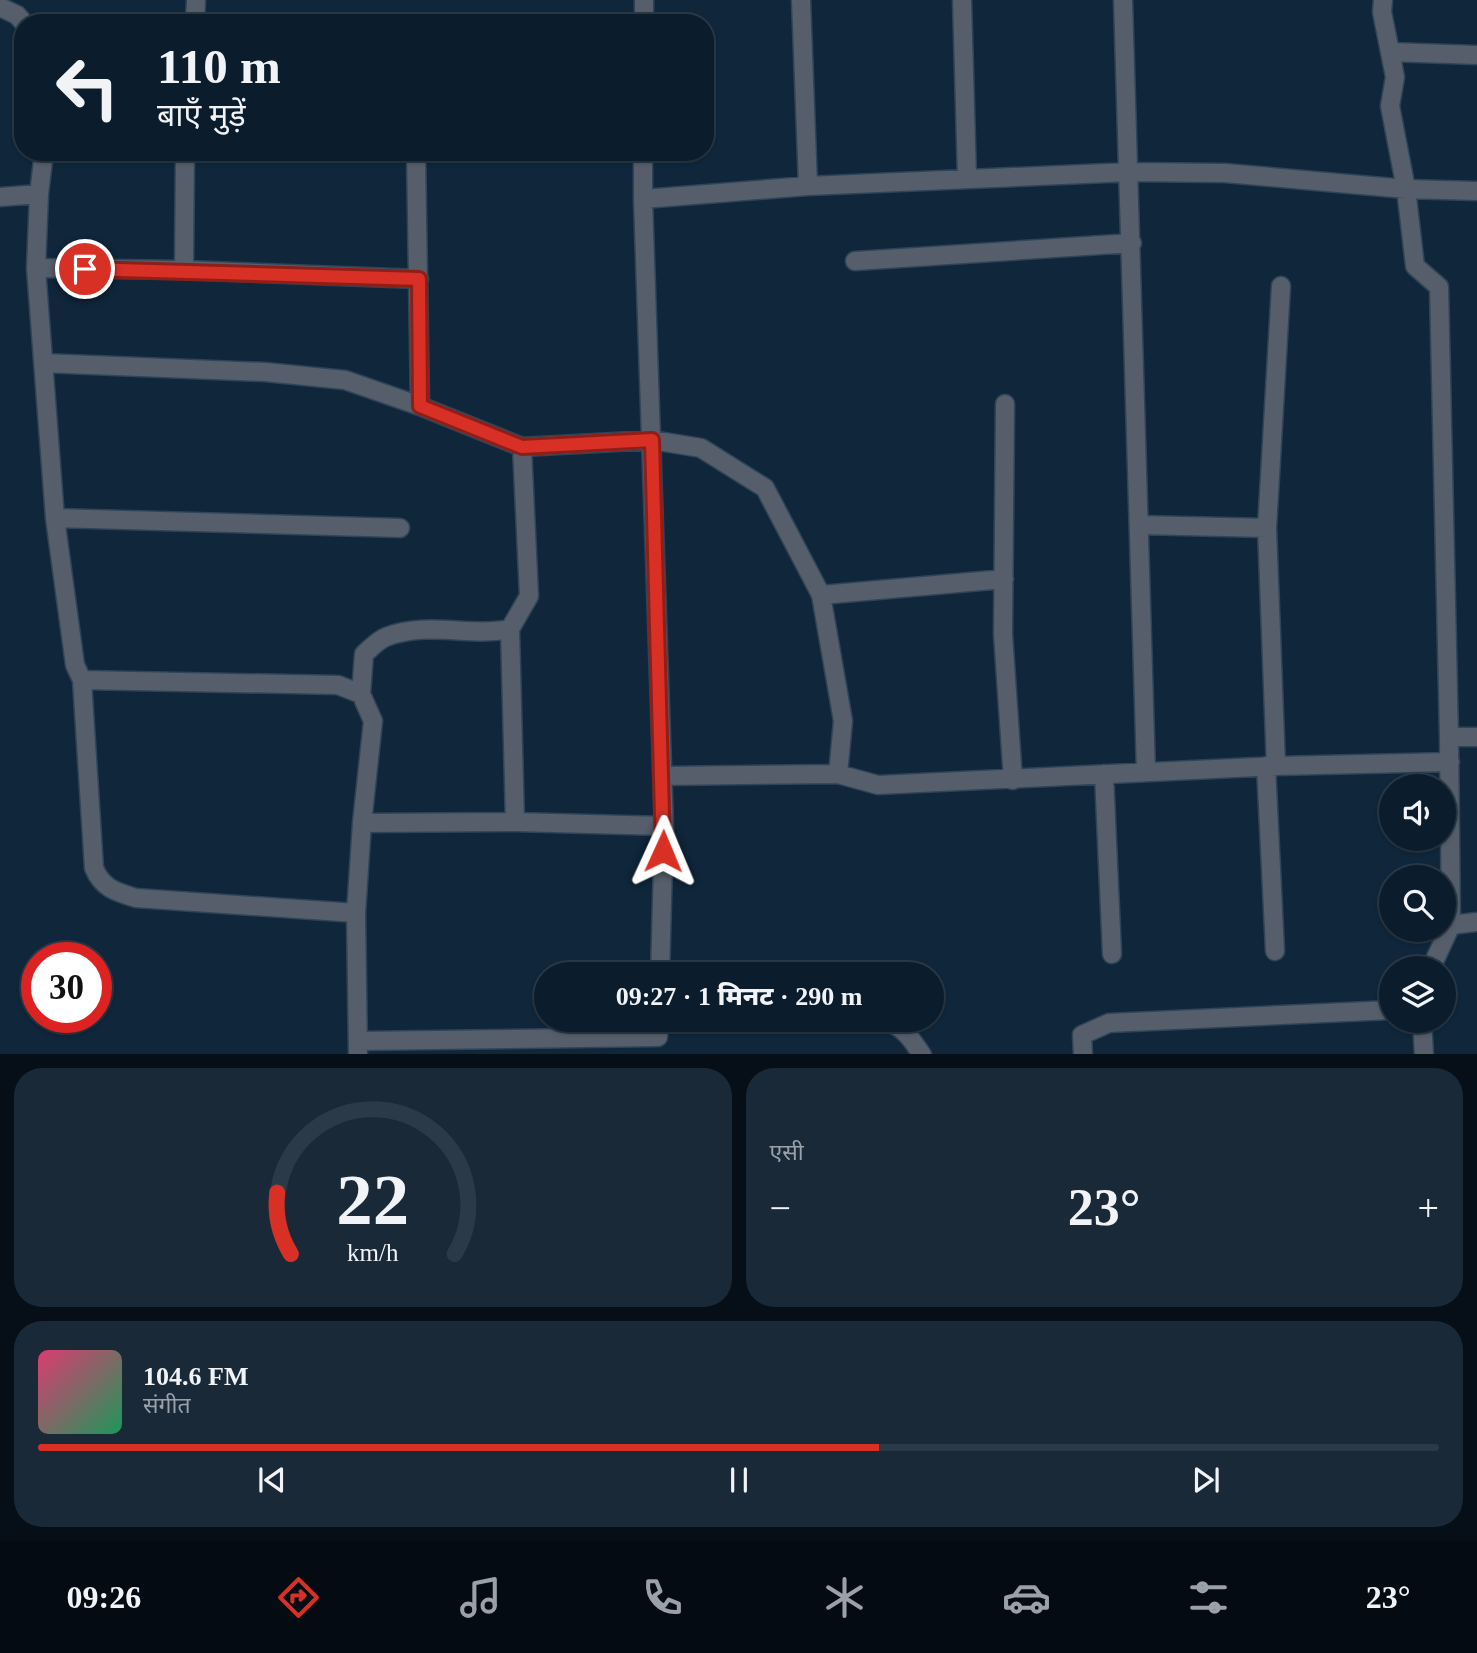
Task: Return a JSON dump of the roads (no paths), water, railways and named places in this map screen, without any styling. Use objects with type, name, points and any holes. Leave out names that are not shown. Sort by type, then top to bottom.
[{"type":"street","points":[[801,0],[807,186]]},
{"type":"street","points":[[962,0],[967,178]]},
{"type":"street","points":[[1123,0],[1146,772]]},
{"type":"street","points":[[1383,0],[1382,12],[1395,77],[1390,106],[1406,189],[1415,266],[1438,287],[1451,865]]},
{"type":"street","points":[[1390,52],[1477,55]]},
{"type":"street","points":[[43,161],[36,268],[55,518],[75,665],[82,680],[94,868],[99,880],[108,888],[136,898],[356,914]]},
{"type":"street","points":[[184,270],[185,161]]},
{"type":"street","points":[[416,161],[420,406]]},
{"type":"street","points":[[643,161],[663,776],[660,962]]},
{"type":"street","points":[[643,200],[807,186],[1130,172],[1225,173],[1406,189],[1477,191]]},
{"type":"street","points":[[0,197],[39,194]]},
{"type":"street","points":[[855,261],[1132,243]]},
{"type":"street","points":[[36,268],[184,270],[419,279]]},
{"type":"street","points":[[1275,951],[1267,528],[1281,286]]},
{"type":"street","points":[[43,363],[265,372],[345,380],[420,406],[522,447],[652,440],[701,449],[765,488],[821,596],[843,721],[838,774]]},
{"type":"street","points":[[1005,404],[1003,634],[1013,780]]},
{"type":"street","points":[[514,822],[510,629],[529,596],[522,447]]},
{"type":"street","points":[[55,518],[400,528]]},
{"type":"street","points":[[1139,525],[1267,528]]},
{"type":"street","points":[[821,596],[1004,579]]},
{"type":"street","points":[[510,629],[490,633],[421,628],[384,638],[365,654],[361,694],[373,721],[356,914],[358,1048],[658,1037],[658,1032]]},
{"type":"street","points":[[82,680],[338,685],[361,694]]},
{"type":"street","points":[[1449,737],[1477,737]]},
{"type":"street","points":[[663,776],[838,774],[878,785],[1271,766],[1450,762]]},
{"type":"street","points":[[1104,774],[1112,954]]},
{"type":"street","points":[[362,823],[514,822],[664,826]]},
{"type":"street","points":[[1456,924],[1477,922]]},
{"type":"street","points":[[1083,1054],[1082,1035],[1109,1023],[1379,1011]]},
{"type":"street","points":[[906,1032],[921,1054]]},
{"type":"street","points":[[1423,1033],[1424,1054]]}]
